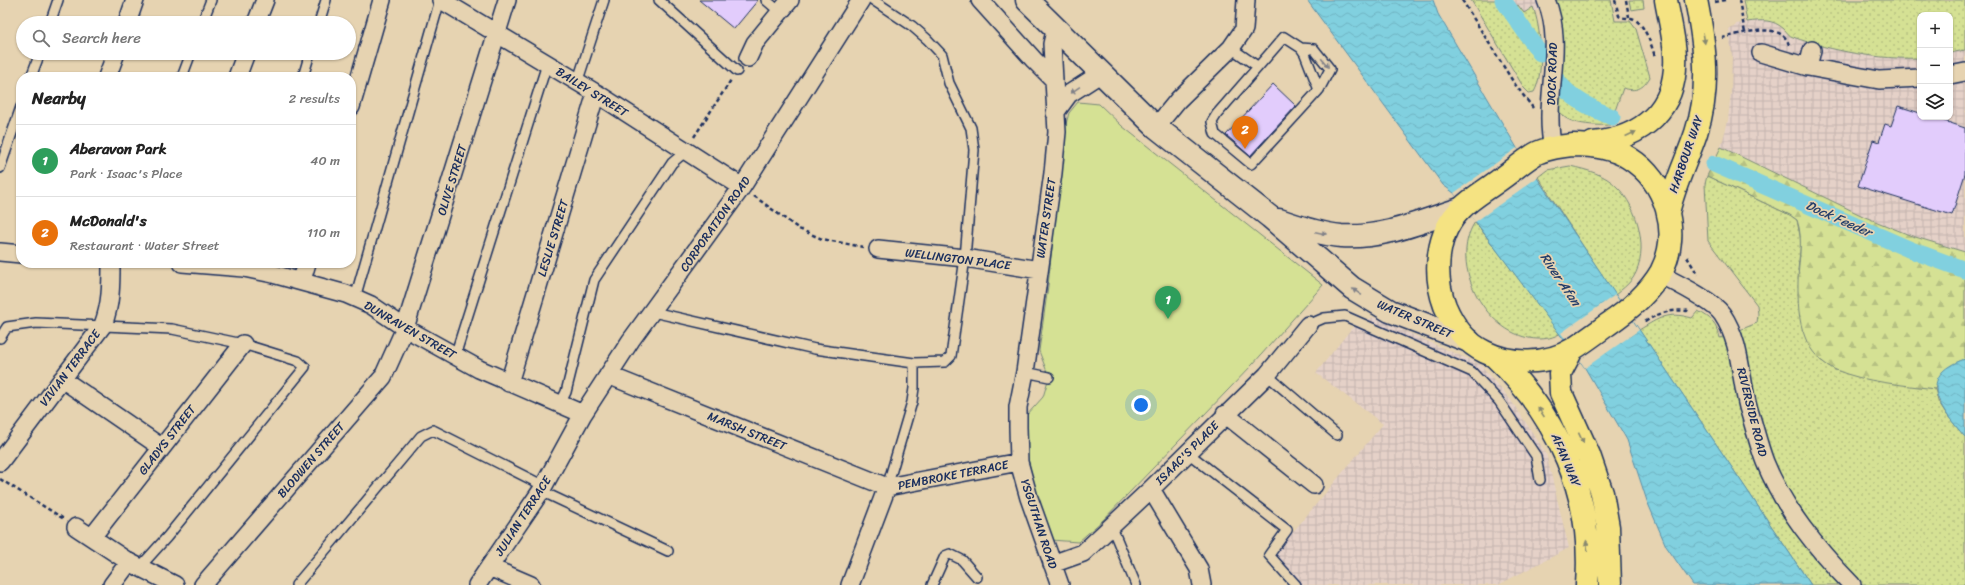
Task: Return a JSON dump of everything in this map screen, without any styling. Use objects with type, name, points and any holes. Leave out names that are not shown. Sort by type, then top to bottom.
[{"type":"main road","points":[[1580,145],[1611,150],[1628,158],[1642,168],[1654,182],[1660,192],[1668,214],[1670,235],[1667,255],[1659,274],[1634,318],[1572,350],[1556,356],[1534,361],[1521,362],[1494,356],[1469,341],[1458,330],[1449,316],[1442,298],[1439,281],[1440,251],[1448,228],[1462,208],[1537,153],[1553,148],[1580,145],[1608,142],[1631,135],[1653,118],[1663,106],[1670,92],[1675,72],[1673,39],[1666,0]]},
{"type":"main road","name":"HARBOUR WAY","points":[[1668,214],[1672,192],[1696,133],[1702,109],[1706,65],[1706,1]]},
{"type":"main road","name":"AFAN WAY","points":[[1572,350],[1560,373],[1561,392],[1589,455],[1602,493],[1608,527],[1610,585]]},
{"type":"main road","name":"AFAN WAY","points":[[1494,356],[1510,372],[1535,403],[1552,427],[1566,456],[1581,496],[1589,565],[1587,585]]},
{"type":"street","points":[[129,16],[135,0]]},
{"type":"street","points":[[259,16],[265,0]]},
{"type":"street","points":[[356,90],[382,0]]},
{"type":"street","name":"BAILEY STREET","points":[[441,0],[596,93],[742,187]]},
{"type":"street","name":"OLIVE STREET","points":[[405,328],[498,33],[507,0]]},
{"type":"street","name":"CORPORATION ROAD","points":[[566,446],[583,414],[631,340],[742,187],[861,0]]},
{"type":"street","points":[[980,0],[1054,80]]},
{"type":"street","name":"WATER STREET","points":[[1027,0],[1056,26],[1100,74],[1156,128],[1270,218],[1352,288],[1371,301],[1390,311],[1469,341]]},
{"type":"street","points":[[1156,128],[1178,100],[1231,48],[1244,28],[1246,0]]},
{"type":"street","name":"DOCK ROAD","points":[[1546,0],[1553,23],[1550,120],[1550,136],[1553,148]]},
{"type":"street","points":[[749,46],[785,6]]},
{"type":"street","name":"WATER STREET","points":[[1020,462],[1018,407],[1025,372],[1053,173],[1057,132],[1052,44],[1056,26]]},
{"type":"street","points":[[1808,67],[1812,50]]},
{"type":"street","points":[[1762,53],[1808,67],[1879,80],[1917,78]]},
{"type":"street","points":[[109,72],[113,60]]},
{"type":"street","points":[[239,72],[243,60]]},
{"type":"street","points":[[1953,74],[1965,72]]},
{"type":"street","points":[[1055,113],[1069,94],[1100,74]]},
{"type":"street","name":"LESLIE STREET","points":[[510,383],[596,93]]},
{"type":"street","name":"WATER STREET","points":[[1270,218],[1334,235],[1364,236],[1392,231],[1462,208]]},
{"type":"street","name":"WELLINGTON PLACE","points":[[878,249],[965,258],[1039,270]]},
{"type":"street","points":[[0,252],[16,254]]},
{"type":"street","name":"VIVIAN TERRACE","points":[[0,462],[103,325],[111,298],[111,268]]},
{"type":"street","name":"DUNRAVEN STREET","points":[[253,268],[302,280],[371,305],[405,328],[455,356],[510,383],[583,414]]},
{"type":"street","points":[[302,280],[306,268]]},
{"type":"street","name":"RIVERSIDE ROAD","points":[[1659,274],[1698,296],[1722,314],[1736,342],[1748,405],[1766,463],[1783,498],[1806,534],[1826,559],[1852,585]]},
{"type":"street","name":"ISAAC'S PLACE","points":[[1052,564],[1082,552],[1151,489],[1225,414],[1267,375],[1308,325]]},
{"type":"street","name":"BLODWEN STREET","points":[[203,585],[383,377],[405,328]]},
{"type":"street","name":"GLADYS STREET","points":[[92,537],[243,344]]},
{"type":"street","name":"MARSH STREET","points":[[608,375],[887,487]]},
{"type":"street","points":[[62,379],[161,447]]},
{"type":"street","points":[[1225,414],[1314,485]]},
{"type":"street","name":"JULIAN TERRACE","points":[[477,585],[543,489],[566,446]]},
{"type":"street","name":"PEMBROKE TERRACE","points":[[887,487],[1020,462]]},
{"type":"street","name":"YSGUTHAN ROAD","points":[[1020,462],[1029,498],[1060,585]]},
{"type":"street","points":[[850,585],[887,487]]},
{"type":"street","points":[[1151,489],[1199,569],[1202,585]]},
{"type":"street","points":[[76,527],[134,564],[175,585]]},
{"type":"street","points":[[112,585],[134,564]]},
{"type":"street","points":[[489,567],[531,585]]},
{"type":"lane","points":[[52,16],[58,0]]},
{"type":"lane","points":[[205,16],[211,0]]},
{"type":"lane","points":[[321,16],[326,0]]},
{"type":"lane","points":[[355,298],[441,0]]},
{"type":"lane","points":[[577,82],[604,0]]},
{"type":"lane","points":[[659,0],[737,71]]},
{"type":"lane","points":[[766,0],[785,6]]},
{"type":"lane","points":[[652,312],[815,349],[914,363],[945,362],[951,356],[965,258],[974,150],[970,128],[949,83],[942,55],[912,26],[872,0]]},
{"type":"lane","points":[[1301,48],[1314,50],[1330,69],[1319,90],[1251,164],[1215,134],[1212,122],[1217,114],[1257,66],[1284,37],[1301,48],[1305,54],[1319,90]]},
{"type":"lane","points":[[1231,48],[1257,66]]},
{"type":"lane","points":[[33,72],[37,60]]},
{"type":"lane","points":[[184,72],[188,60]]},
{"type":"lane","points":[[304,72],[308,60]]},
{"type":"lane","points":[[455,356],[547,64]]},
{"type":"lane","points":[[0,168],[16,122]]},
{"type":"lane","points":[[560,404],[566,392],[594,280],[672,163],[686,151]]},
{"type":"lane","points":[[1308,325],[1324,318],[1345,316],[1472,372],[1499,401],[1536,456],[1540,480]]},
{"type":"lane","points":[[0,338],[8,327],[36,323],[172,329],[243,344],[298,361],[305,367],[172,531],[134,564]]},
{"type":"lane","points":[[887,487],[912,402],[914,388],[914,363]]},
{"type":"lane","points":[[1025,372],[1049,377]]},
{"type":"lane","points":[[1267,375],[1337,434]]},
{"type":"lane","points":[[296,585],[421,436],[433,430],[543,489],[668,551]]},
{"type":"lane","points":[[1188,453],[1287,530],[1270,555],[1296,585]]},
{"type":"lane","points":[[1111,525],[1136,585]]},
{"type":"lane","points":[[932,585],[942,560],[945,556],[950,554],[962,560],[977,577]]},
{"type":"path","points":[[1462,0],[1527,100],[1537,112],[1550,120]]},
{"type":"path","points":[[1615,0],[1619,16],[1629,17],[1635,20],[1643,30],[1656,60]]},
{"type":"path","points":[[1626,0],[1629,17]]},
{"type":"path","points":[[1706,1],[1725,0]]},
{"type":"path","points":[[1722,38],[1745,33],[1739,0]]},
{"type":"path","points":[[686,151],[737,71]]},
{"type":"path","points":[[742,187],[799,229],[822,239],[878,249]]},
{"type":"path","points":[[1634,318],[1654,315],[1674,309],[1686,311],[1698,296]]},
{"type":"path","points":[[0,479],[76,527]]},
{"type":"shaded area","points":[[1503,0],[1554,0],[1518,22]]},
{"type":"shaded area","points":[[1761,20],[1770,21],[1777,24],[1791,37],[1862,55],[1886,58],[1917,58],[1917,120],[1953,120],[1953,52],[1965,50],[1965,252],[1912,236],[1865,217],[1721,147],[1728,121],[1731,91],[1732,56],[1729,29],[1735,27],[1736,24]]},
{"type":"shaded area","points":[[1373,317],[1479,364],[1510,399],[1546,453],[1569,548],[1498,585],[1299,585],[1273,556],[1383,424],[1316,373],[1351,329]]},
{"type":"green space","points":[[1471,0],[1509,0],[1515,7],[1518,5],[1524,13],[1533,7],[1538,26],[1541,50],[1540,74],[1534,92],[1529,93],[1524,88]]},
{"type":"green space","points":[[1554,0],[1611,0],[1615,21],[1630,21],[1636,29],[1650,77],[1642,87],[1632,90],[1623,88],[1610,125],[1590,125],[1575,122],[1563,116],[1559,111],[1560,17]]},
{"type":"green space","points":[[1629,0],[1643,0],[1644,8],[1631,10]]},
{"type":"green space","points":[[1743,0],[1965,0],[1965,50],[1953,52],[1953,12],[1917,12],[1917,58],[1889,58],[1856,54],[1808,42],[1789,35],[1776,23],[1762,21],[1747,22]]},
{"type":"green space","points":[[1078,102],[1099,104],[1122,126],[1323,285],[1253,364],[1103,520],[1078,542],[1051,540],[1036,492],[1028,459],[1026,416],[1043,397],[1049,377],[1039,351],[1048,286],[1064,131],[1069,113]]},
{"type":"green space","points":[[1721,147],[1865,217],[1912,236],[1965,252],[1965,359],[1946,370],[1939,379],[1935,389],[1859,377],[1836,370],[1821,361],[1807,342],[1800,317],[1798,304],[1798,283],[1800,235],[1797,220],[1790,215],[1707,176]]},
{"type":"green space","points":[[1570,166],[1595,173],[1607,179],[1617,187],[1624,196],[1631,206],[1636,218],[1641,243],[1641,256],[1638,267],[1631,281],[1615,295],[1538,177],[1547,170]]},
{"type":"green space","points":[[1707,176],[1790,215],[1797,220],[1801,241],[1798,270],[1820,360],[1835,370],[1860,377],[1935,389],[1938,401],[1947,415],[1965,437],[1965,585],[1811,585],[1639,330],[1664,317],[1676,315],[1692,318],[1698,311],[1713,322],[1717,328],[1720,338],[1757,323],[1757,305],[1708,241],[1705,184]]},
{"type":"green space","points":[[1475,222],[1561,333],[1552,337],[1541,339],[1520,335],[1503,326],[1488,313],[1477,296],[1469,277],[1466,258],[1468,239]]},
{"type":"water","name":"River Afan","points":[[1307,0],[1433,0],[1438,14],[1517,148],[1811,585],[1693,585],[1666,546],[1647,501],[1627,440],[1585,368],[1454,193],[1443,185]]},
{"type":"water","points":[[1965,359],[1965,437],[1941,404],[1937,394],[1936,384],[1940,374],[1949,366]]},
{"type":"pier","points":[[1517,148],[1538,177],[1475,222],[1454,193]]},
{"type":"pier","points":[[1615,295],[1639,330],[1585,368],[1561,333]]},
{"type":"building","points":[[699,0],[758,0],[734,29]]},
{"type":"building","points":[[1273,84],[1296,106],[1250,156],[1226,135]]},
{"type":"building","points":[[1898,106],[1917,112],[1917,120],[1942,120],[1965,128],[1965,174],[1952,215],[1858,186],[1873,140],[1879,142],[1885,124],[1891,126]]},
{"type":"waterway","name":"Dock Feeder","points":[[1503,0],[1540,53]]},
{"type":"waterway","name":"Dock Feeder","points":[[1557,80],[1575,98],[1612,117]]},
{"type":"waterway","name":"Dock Feeder","points":[[1714,164],[1911,250],[1965,270]]},
{"type":"place","name":"McDonald's","points":[[1245,149]]},
{"type":"place","name":"Aberavon Park","points":[[1168,319]]}]
